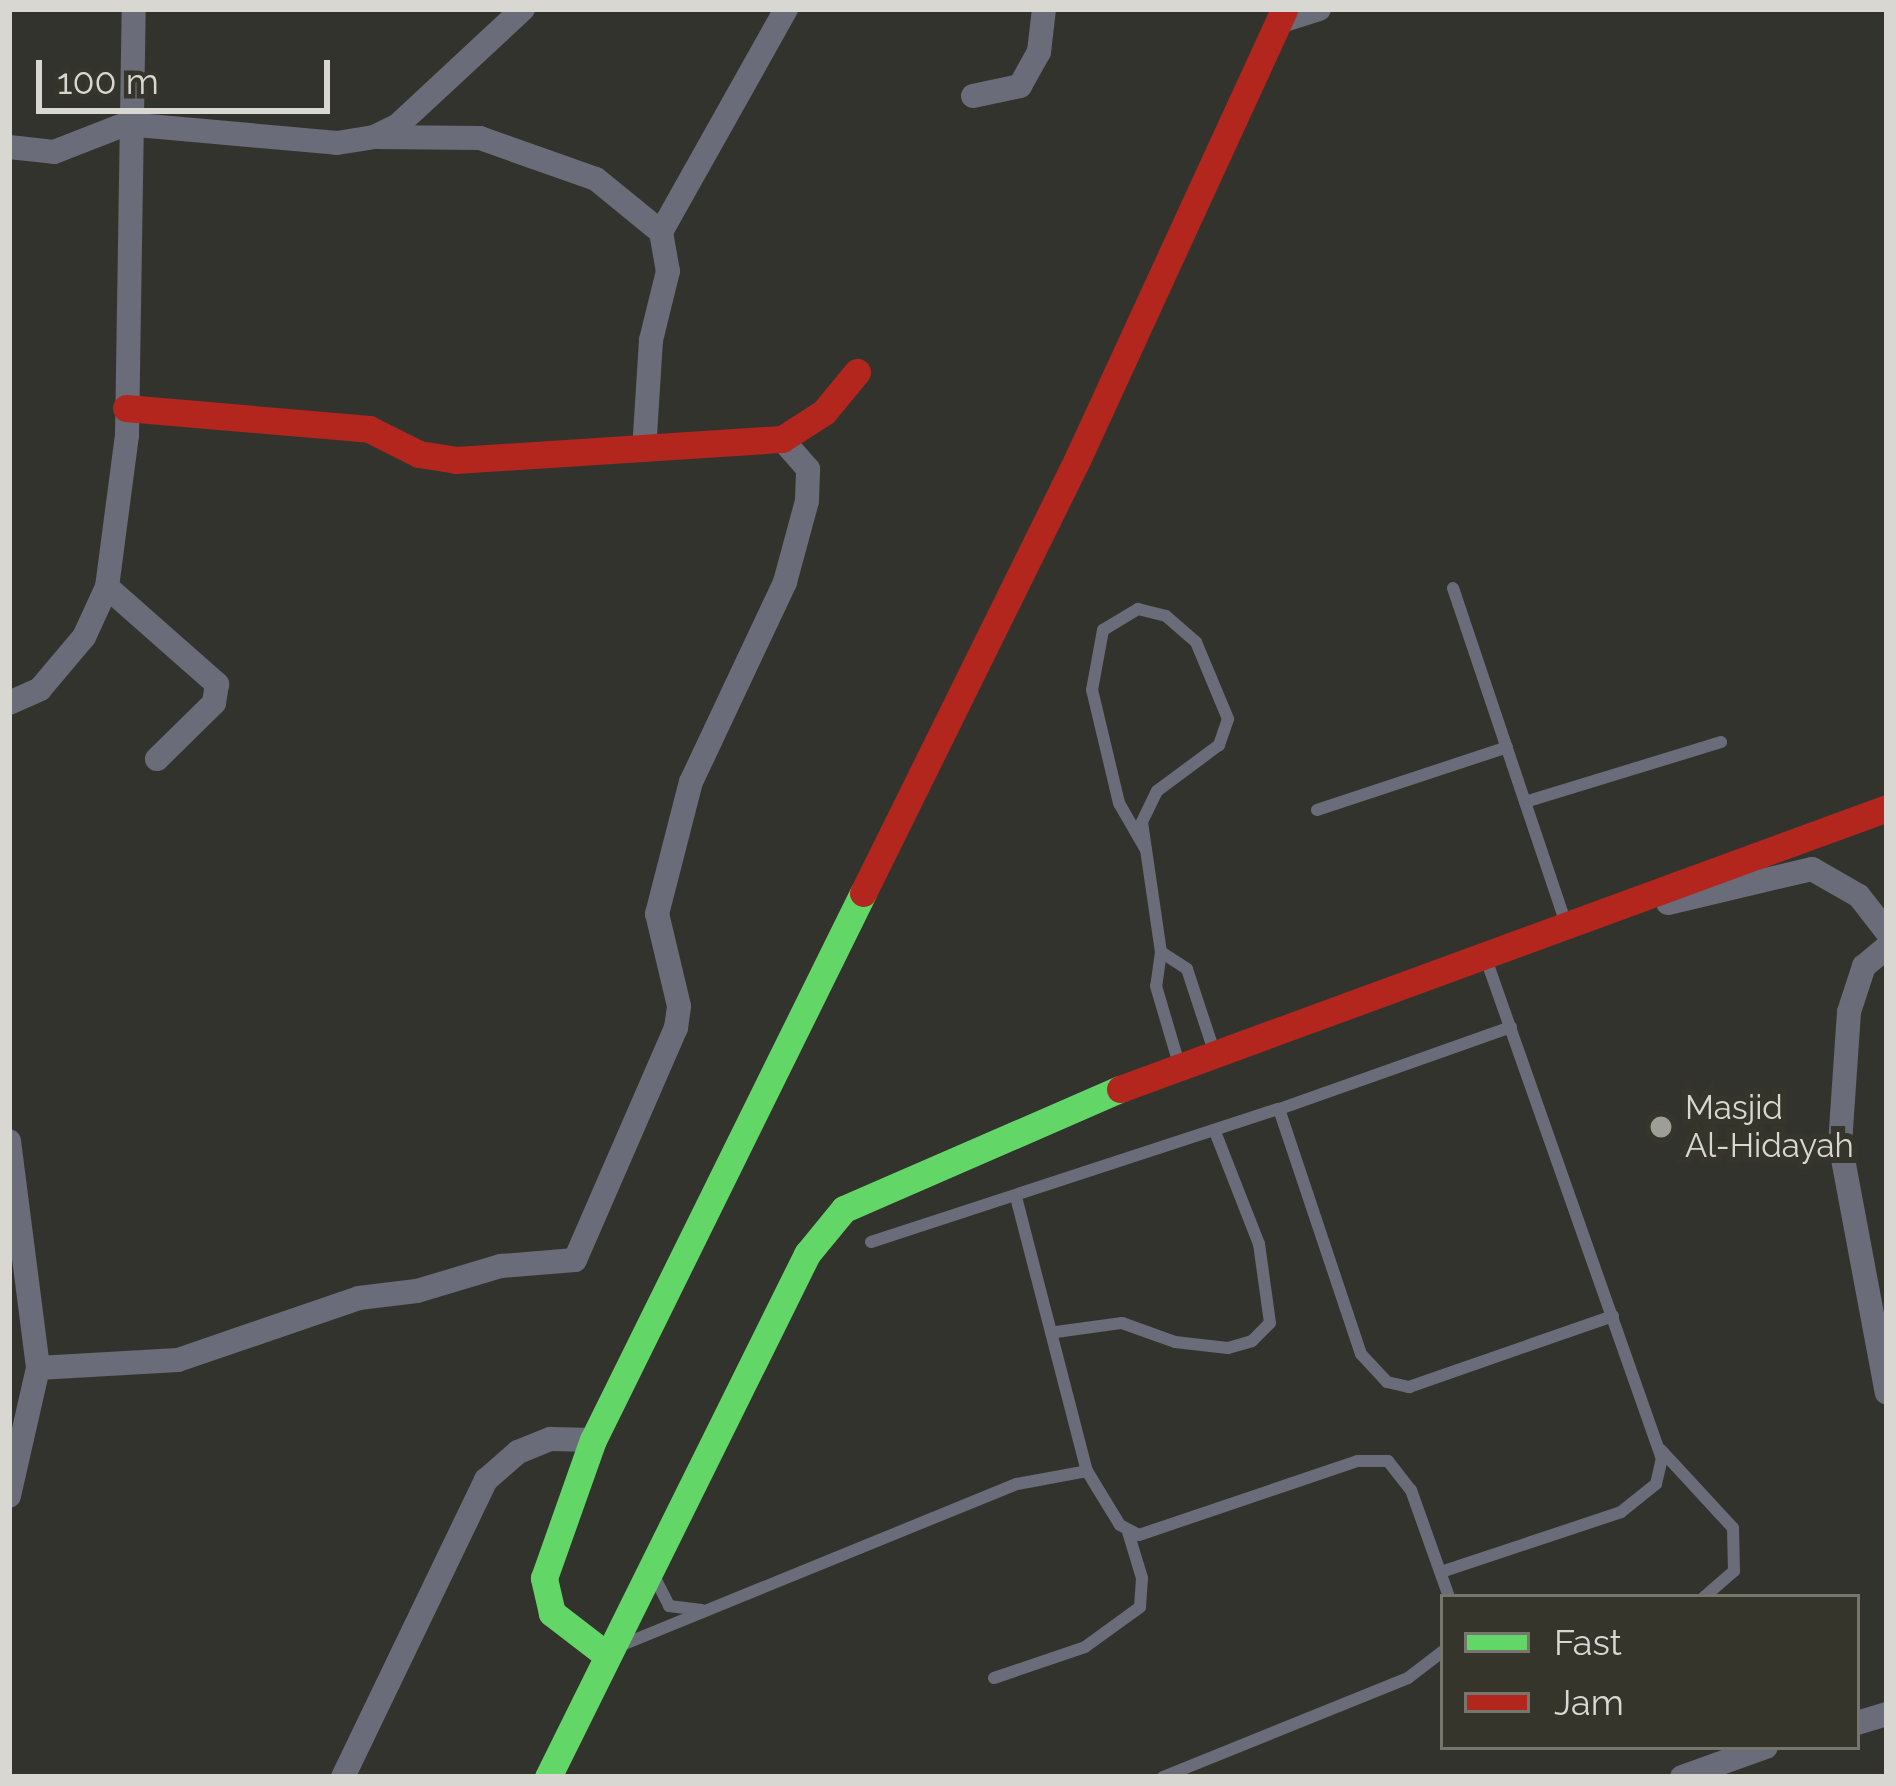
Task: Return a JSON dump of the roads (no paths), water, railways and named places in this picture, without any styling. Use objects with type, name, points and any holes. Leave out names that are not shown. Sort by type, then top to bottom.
[{"type":"street","points":[[9,703],[40,689],[84,637],[107,586],[127,408],[126,124],[134,9]]},
{"type":"street","points":[[374,137],[397,125],[523,9]]},
{"type":"street","points":[[644,450],[651,340],[668,271],[661,232],[786,9]]},
{"type":"street","points":[[973,96],[1008,93],[1025,80],[1044,9]]},
{"type":"street","points":[[604,1653],[552,1612],[544,1578],[593,1440],[1077,460],[1281,15],[1319,9]]},
{"type":"street","points":[[9,147],[54,152],[126,124],[337,143],[374,137],[480,138],[596,179],[661,232]]},
{"type":"street","points":[[127,408],[369,429],[439,460],[644,450],[782,439],[824,412],[857,372]]},
{"type":"street","points":[[38,1368],[178,1360],[359,1298],[417,1291],[500,1266],[575,1259],[676,1028],[679,1006],[657,914],[691,782],[785,582],[807,501],[808,469],[782,439]]},
{"type":"street","points":[[107,586],[217,685],[214,704],[157,759]]},
{"type":"street","points":[[548,1777],[651,1558],[807,1254],[844,1209],[1030,1122],[1887,808]]},
{"type":"street","points":[[1602,909],[1638,910],[1797,868],[1839,882],[1887,932]]},
{"type":"street","points":[[1887,947],[1864,965],[1849,1012],[1840,1124],[1848,1208],[1887,1393]]},
{"type":"street","points":[[9,1141],[38,1368],[9,1496]]},
{"type":"street","points":[[343,1777],[486,1480],[534,1445],[593,1440]]},
{"type":"street","points":[[1682,1777],[1758,1750]]},
{"type":"lane","points":[[1453,588],[1566,922]]},
{"type":"lane","points":[[1146,850],[1119,803],[1092,690],[1103,630],[1138,609],[1166,616],[1196,642],[1228,719],[1220,745],[1149,803],[1146,850],[1161,952],[1156,986],[1179,1065]]},
{"type":"lane","points":[[1525,802],[1721,742]]},
{"type":"lane","points":[[1316,810],[1507,747]]},
{"type":"lane","points":[[1161,952],[1187,969],[1214,1052]]},
{"type":"lane","points":[[1485,955],[1661,1450],[1733,1528],[1734,1571],[1707,1594]]},
{"type":"lane","points":[[871,1242],[1216,1134],[1511,1027]]},
{"type":"lane","points":[[1279,1109],[1361,1354],[1387,1382],[1431,1381],[1613,1316]]},
{"type":"lane","points":[[1056,1332],[1122,1323],[1175,1342],[1228,1348],[1252,1341],[1270,1323],[1258,1244],[1216,1134]]},
{"type":"lane","points":[[994,1678],[1085,1647],[1140,1607],[1142,1578],[1128,1532],[1087,1471],[1056,1332],[1016,1197]]},
{"type":"lane","points":[[1442,1572],[1621,1512],[1656,1484],[1661,1450]]},
{"type":"lane","points":[[1128,1532],[1198,1521],[1382,1460],[1402,1473],[1448,1594]]},
{"type":"lane","points":[[604,1653],[1017,1484],[1087,1471]]},
{"type":"lane","points":[[651,1558],[662,1601],[703,1611]]},
{"type":"lane","points":[[1163,1777],[1408,1678],[1440,1653]]},
{"type":"place","name":"Masjid Al-Hidayah","points":[[1661,1127]]}]
